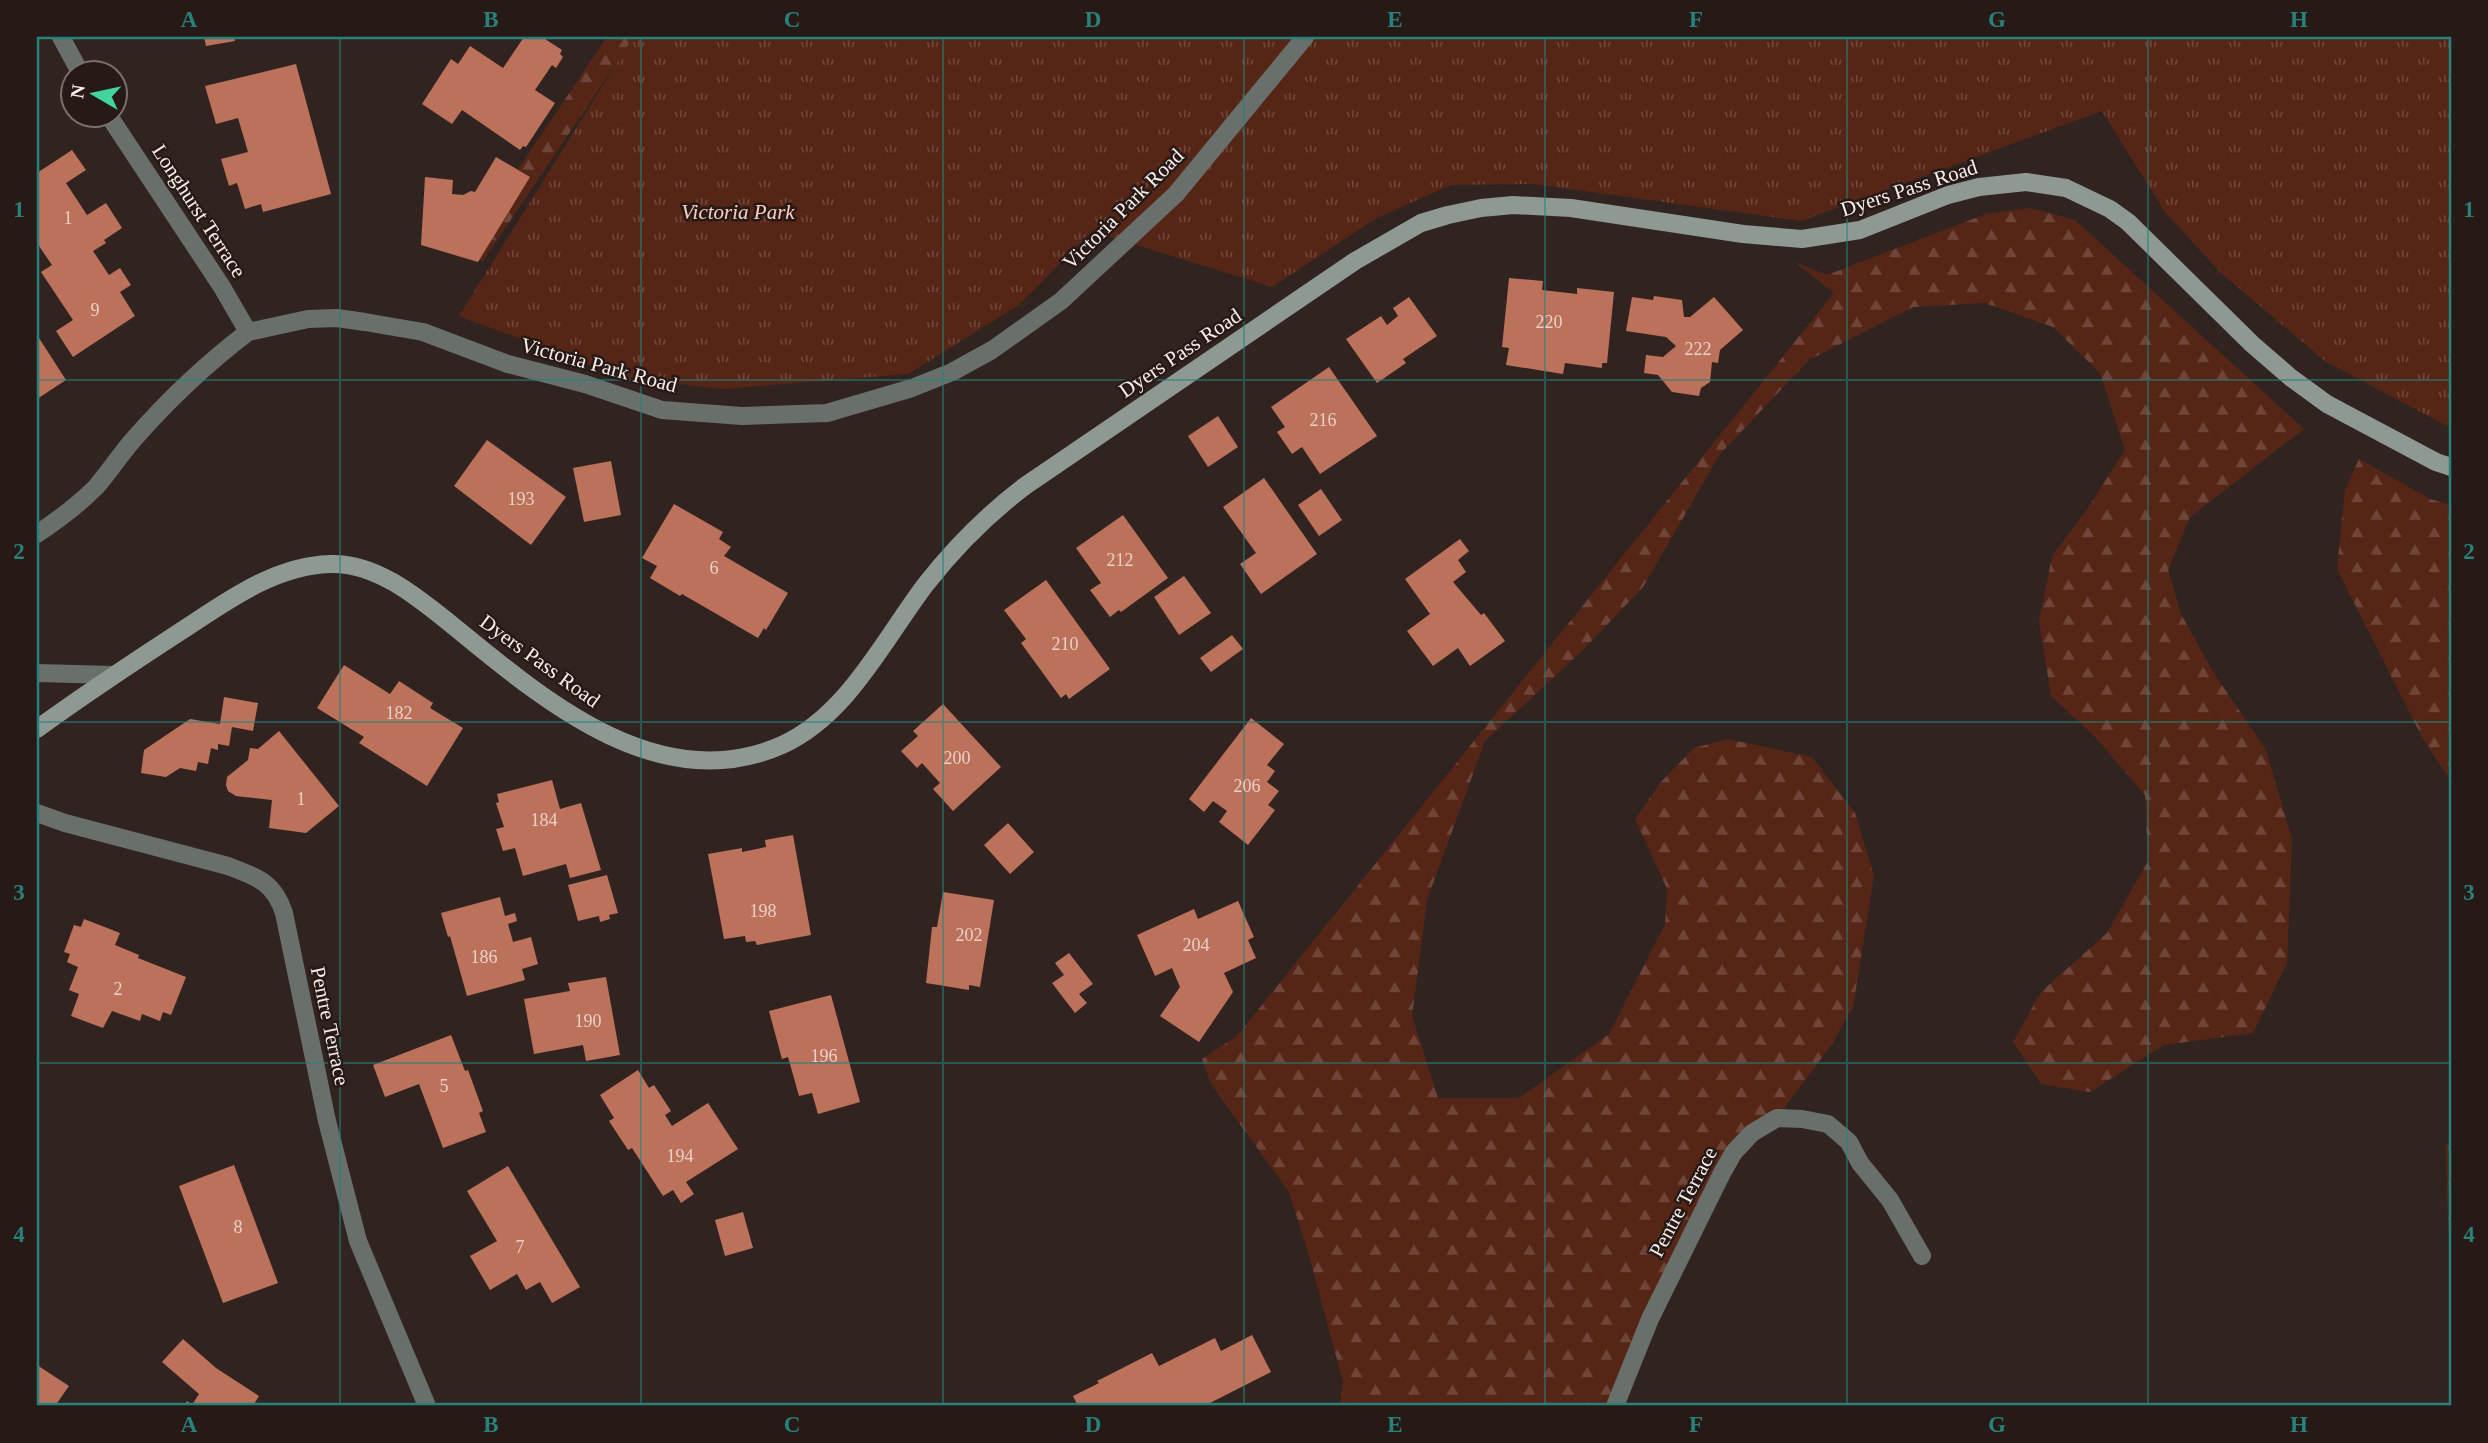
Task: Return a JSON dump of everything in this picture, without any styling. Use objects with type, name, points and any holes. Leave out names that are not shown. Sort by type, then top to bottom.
[{"type":"main road","name":"Dyers Pass Road","points":[[37,729],[113,675],[259,582],[295,569],[332,564],[359,568],[394,582],[516,678],[562,710],[625,743],[692,760],[729,760],[785,744],[812,727],[837,703],[862,675],[927,583],[959,545],[1004,501],[1355,261],[1421,223],[1481,208],[1513,205],[1571,208],[1744,234],[1802,239],[1860,230],[1948,195],[1979,187],[2026,182],[2066,188],[2089,197],[2128,222],[2252,345],[2328,404],[2381,434],[2451,467]]},
{"type":"street","points":[[61,37],[73,60]]},
{"type":"street","name":"Victoria Park Road","points":[[37,534],[66,515],[89,493],[180,390],[216,356],[248,332],[308,319],[337,318],[423,332],[508,364],[585,384],[663,410],[742,416],[827,413],[912,388],[952,372],[992,350],[1061,301],[1176,194],[1305,37]]},
{"type":"street","name":"Longhurst Terrace","points":[[118,130],[222,287],[248,332]]},
{"type":"street","points":[[37,673],[113,675]]},
{"type":"street","name":"Pentre Terrace","points":[[37,813],[65,823],[228,866],[251,875],[275,891],[284,913],[327,1121],[358,1241],[427,1406]]},
{"type":"street","name":"Pentre Terrace","points":[[1615,1406],[1650,1319],[1722,1173],[1734,1152],[1752,1133],[1777,1118],[1828,1124],[1849,1142],[1860,1163],[1890,1200],[1922,1256]]},
{"type":"green space","points":[[607,37],[634,37],[483,261],[459,257]]},
{"type":"green space","name":"Victoria Park","points":[[633,37],[2451,37],[2451,428],[2325,361],[2220,272],[2165,212],[2102,111],[1801,221],[1534,184],[1451,185],[1377,218],[1272,287],[1092,231],[1019,305],[908,374],[722,389],[626,378],[459,316]]},
{"type":"green space","points":[[2030,208],[2075,220],[2304,429],[2190,517],[2168,570],[2181,614],[2213,672],[2266,750],[2292,839],[2287,963],[2253,1033],[2164,1045],[2090,1092],[2041,1084],[2013,1042],[2041,992],[2107,933],[2148,861],[2145,795],[2096,738],[2051,696],[2039,621],[2052,556],[2088,508],[2125,450],[2100,373],[2053,327],[1985,303],[1913,307],[1809,360],[1720,454],[1643,587],[1584,649],[1485,741],[1427,900],[1412,1016],[1438,1098],[1519,1098],[1609,1034],[1665,924],[1667,889],[1635,819],[1661,782],[1694,748],[1728,739],[1812,757],[1855,813],[1874,876],[1853,1007],[1832,1044],[1777,1118],[1734,1152],[1615,1406],[1340,1406],[1343,1382],[1289,1192],[1211,1084],[1202,1059],[1237,1036],[1834,293],[1795,262],[1827,275],[1986,214]]},
{"type":"green space","points":[[2359,459],[2430,499],[2451,505],[2451,781],[2423,739],[2337,569],[2345,490]]},
{"type":"green space","points":[[2451,1139],[2451,1238],[2448,1228],[2446,1146]]},
{"type":"building","points":[[204,37],[234,37],[235,41],[206,46]]},
{"type":"building","points":[[524,37],[542,37],[562,50],[560,54],[563,57],[556,68],[552,65],[535,90],[555,103],[526,147],[523,146],[520,150],[462,110],[452,124],[422,104],[451,59],[458,64],[470,46],[503,68]]},
{"type":"building","points":[[296,64],[331,194],[263,212],[261,204],[245,209],[237,183],[229,186],[221,159],[248,152],[238,118],[216,124],[205,86]]},
{"type":"building","points":[[72,150],[86,170],[66,183],[87,215],[106,203],[122,228],[93,251],[109,275],[120,268],[131,285],[120,292],[135,316],[73,357],[56,331],[73,320],[41,272],[52,265],[39,246],[37,247],[37,173]]},
{"type":"building","points":[[496,157],[530,177],[478,262],[421,245],[425,177],[453,180],[452,194],[475,192]]},
{"type":"building","points":[[1509,278],[1543,281],[1542,290],[1577,294],[1577,288],[1614,292],[1607,363],[1602,363],[1602,368],[1565,363],[1563,374],[1506,365],[1509,348],[1502,347]]},
{"type":"building","points":[[1654,296],[1682,300],[1684,317],[1690,317],[1714,297],[1743,330],[1720,350],[1718,363],[1712,362],[1710,382],[1701,388],[1699,396],[1672,392],[1658,375],[1644,373],[1646,355],[1663,357],[1676,346],[1666,337],[1626,331],[1632,297],[1653,300]]},
{"type":"building","points":[[1409,297],[1437,336],[1403,359],[1406,363],[1377,383],[1346,339],[1381,316],[1387,325],[1398,316],[1393,308]]},
{"type":"building","points":[[39,338],[66,380],[37,399],[37,339]]},
{"type":"building","points":[[1329,367],[1377,436],[1320,474],[1302,447],[1292,454],[1277,432],[1285,427],[1271,407]]},
{"type":"building","points":[[1218,416],[1238,447],[1208,467],[1188,436]]},
{"type":"building","points":[[487,440],[566,497],[531,545],[454,486]]},
{"type":"building","points":[[611,461],[621,515],[584,522],[573,468]]},
{"type":"building","points":[[1264,478],[1317,554],[1261,594],[1240,564],[1256,553],[1223,507]]},
{"type":"building","points":[[1321,489],[1342,520],[1319,536],[1298,505]]},
{"type":"building","points":[[674,504],[723,532],[719,539],[731,547],[724,556],[788,593],[766,630],[764,628],[758,638],[650,578],[657,566],[642,558]]},
{"type":"building","points":[[1123,515],[1168,578],[1110,617],[1090,590],[1101,583],[1076,548]]},
{"type":"building","points":[[1460,539],[1469,551],[1458,560],[1466,572],[1453,582],[1481,615],[1484,613],[1505,641],[1470,666],[1458,648],[1433,666],[1407,631],[1430,614],[1405,579]]},
{"type":"building","points":[[1184,576],[1211,613],[1179,635],[1154,597]]},
{"type":"building","points":[[1046,580],[1110,669],[1069,699],[1066,694],[1061,698],[1021,643],[1026,639],[1004,610]]},
{"type":"building","points":[[1232,635],[1243,649],[1211,672],[1200,658]]},
{"type":"building","points":[[344,665],[390,694],[399,681],[433,703],[430,708],[463,728],[427,786],[359,743],[364,737],[317,708]]},
{"type":"building","points":[[224,697],[258,703],[253,731],[232,727],[229,746],[218,744],[218,750],[211,748],[208,764],[198,762],[196,771],[180,768],[166,777],[141,773],[144,750],[190,719],[220,724]]},
{"type":"building","points":[[943,704],[1001,767],[953,811],[933,789],[940,783],[922,763],[917,768],[901,751],[918,736],[913,731]]},
{"type":"building","points":[[1251,718],[1284,744],[1267,765],[1275,771],[1267,782],[1279,791],[1268,805],[1275,810],[1248,845],[1219,822],[1227,811],[1213,801],[1204,812],[1189,799]]},
{"type":"building","points":[[279,731],[339,806],[306,833],[269,828],[272,800],[236,796],[228,791],[226,785],[227,777],[248,760],[250,748],[258,749]]},
{"type":"building","points":[[552,780],[560,809],[581,803],[601,870],[570,878],[566,864],[523,876],[515,848],[503,851],[496,829],[504,827],[496,803],[499,802],[497,794]]},
{"type":"building","points":[[1008,823],[1034,852],[1010,874],[984,845]]},
{"type":"building","points":[[793,835],[811,935],[757,945],[755,941],[746,942],[745,936],[724,939],[708,854],[766,847],[765,840]]},
{"type":"building","points":[[607,875],[618,913],[609,915],[610,919],[600,922],[599,916],[578,921],[568,885]]},
{"type":"building","points":[[943,892],[994,900],[980,987],[969,985],[969,990],[926,983],[932,927],[937,927]]},
{"type":"building","points":[[500,897],[505,916],[515,913],[517,921],[508,924],[513,942],[531,937],[538,964],[522,969],[525,980],[467,996],[441,913]]},
{"type":"building","points":[[1238,901],[1254,937],[1248,940],[1256,958],[1224,973],[1233,992],[1199,1042],[1160,1016],[1180,987],[1172,968],[1155,976],[1137,935],[1194,909],[1198,919]]},
{"type":"building","points":[[84,919],[120,933],[115,945],[139,955],[138,958],[186,977],[171,1015],[163,1012],[160,1021],[142,1014],[140,1021],[112,1011],[103,1028],[71,1016],[79,994],[69,990],[78,967],[67,962],[70,954],[64,952],[74,925],[81,927]]},
{"type":"building","points":[[1069,953],[1093,984],[1079,994],[1087,1003],[1075,1013],[1052,983],[1064,975],[1055,963]]},
{"type":"building","points":[[606,977],[620,1055],[586,1061],[583,1045],[534,1054],[524,999],[570,991],[568,983]]},
{"type":"building","points":[[831,995],[860,1102],[818,1114],[812,1093],[799,1096],[788,1057],[782,1059],[769,1011]]},
{"type":"building","points":[[451,1035],[483,1111],[479,1113],[486,1132],[443,1148],[419,1084],[385,1097],[373,1065]]},
{"type":"building","points":[[638,1070],[649,1088],[654,1085],[671,1111],[665,1115],[672,1126],[708,1103],[738,1149],[686,1182],[694,1194],[681,1203],[673,1190],[663,1196],[632,1148],[628,1150],[609,1121],[614,1118],[600,1095]]},
{"type":"building","points":[[234,1165],[278,1283],[223,1303],[179,1186]]},
{"type":"building","points":[[508,1166],[580,1287],[552,1303],[540,1282],[526,1290],[517,1274],[490,1290],[470,1256],[497,1241],[467,1191]]},
{"type":"building","points":[[743,1212],[753,1248],[725,1256],[715,1220]]},
{"type":"building","points":[[1252,1335],[1271,1372],[1204,1406],[1078,1406],[1073,1396],[1152,1353],[1159,1366],[1215,1338],[1221,1351]]},
{"type":"building","points":[[183,1339],[216,1368],[259,1396],[253,1406],[184,1406],[187,1401],[192,1405],[199,1394],[162,1362]]},
{"type":"building","points":[[37,1365],[69,1386],[55,1406],[37,1406]]}]
